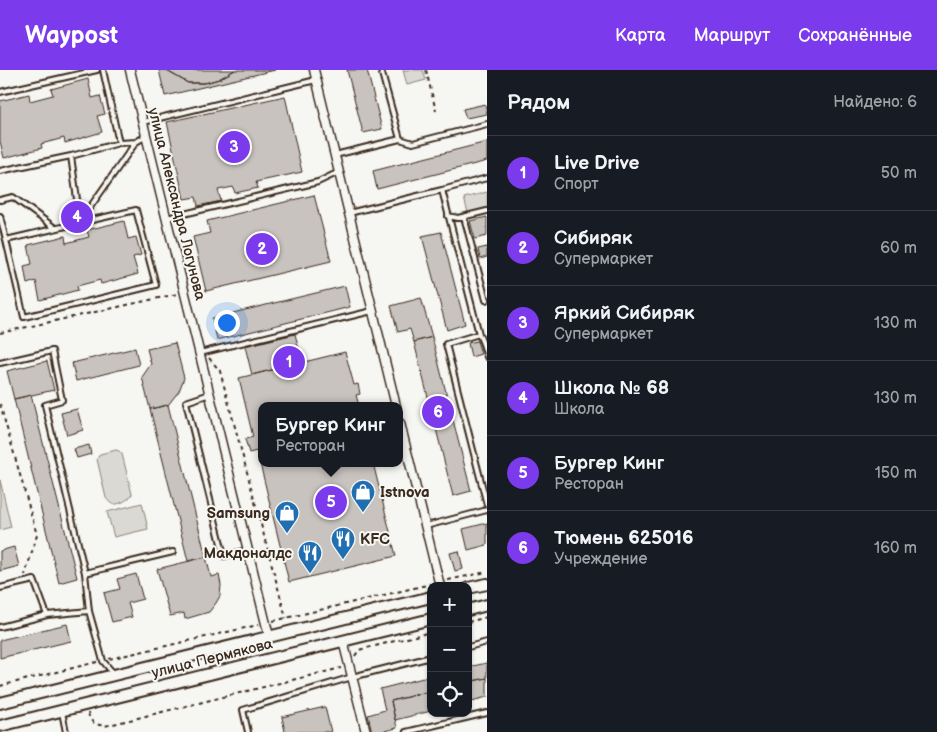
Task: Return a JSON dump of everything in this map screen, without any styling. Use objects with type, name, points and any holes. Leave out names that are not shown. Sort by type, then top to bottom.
[{"type":"main road","points":[[472,587],[487,584]]},
{"type":"main road","name":"улица Пермякова","points":[[0,703],[427,598]]},
{"type":"main road","points":[[472,609],[487,605]]},
{"type":"main road","name":"улица Пермякова","points":[[0,726],[427,620]]},
{"type":"street","name":"улица Александра Логунова","points":[[130,70],[269,636]]},
{"type":"street","points":[[314,70],[395,402]]},
{"type":"street","points":[[403,435],[439,582]]},
{"type":"street","points":[[343,641],[366,732]]},
{"type":"lane","points":[[0,92],[97,70]]},
{"type":"lane","points":[[103,70],[119,143]]},
{"type":"lane","points":[[381,70],[400,139]]},
{"type":"lane","points":[[143,122],[316,80]]},
{"type":"lane","points":[[335,154],[400,139],[413,143],[487,124]]},
{"type":"lane","points":[[79,222],[136,142],[146,136]]},
{"type":"lane","points":[[0,171],[71,156],[119,143],[136,142]]},
{"type":"lane","points":[[71,156],[79,222]]},
{"type":"lane","points":[[167,218],[318,182],[339,172]]},
{"type":"lane","points":[[349,213],[487,178]]},
{"type":"lane","points":[[442,190],[479,334],[487,357]]},
{"type":"lane","points":[[0,200],[13,196],[55,228]]},
{"type":"lane","points":[[0,216],[24,316],[156,285],[136,210],[6,240]]},
{"type":"lane","points":[[448,216],[458,218],[487,211]]},
{"type":"lane","points":[[464,217],[487,299]]},
{"type":"lane","points":[[200,353],[372,311]]},
{"type":"lane","points":[[479,334],[446,344],[487,505]]},
{"type":"lane","points":[[0,363],[52,351],[62,400],[45,405],[85,573],[89,611],[103,661],[115,675]]},
{"type":"lane","points":[[210,394],[186,402],[224,556],[248,550]]},
{"type":"lane","points":[[425,526],[487,510]]},
{"type":"lane","points":[[85,573],[173,552]]},
{"type":"lane","points":[[0,588],[34,580],[47,614]]},
{"type":"lane","points":[[0,627],[47,614],[89,611]]},
{"type":"lane","points":[[472,646],[487,642]]},
{"type":"lane","points":[[248,732],[243,710],[427,658]]},
{"type":"lane","points":[[62,710],[66,732]]},
{"type":"lane","points":[[406,732],[487,713]]},
{"type":"path","points":[[426,70],[436,111]]},
{"type":"path","points":[[0,404],[37,535],[22,582]]},
{"type":"path","points":[[447,582],[487,572]]},
{"type":"path","points":[[0,686],[427,587]]},
{"type":"path","points":[[472,621],[487,617]]},
{"type":"path","points":[[86,704],[89,719],[94,724],[105,726],[349,666],[359,650],[427,633]]},
{"type":"shaded area","points":[[403,70],[423,70],[426,80],[407,85]]},
{"type":"shaded area","points":[[487,192],[487,208],[468,213],[464,198]]},
{"type":"shaded area","points":[[116,450],[122,454],[132,494],[121,503],[113,504],[106,498],[97,459],[100,454]]},
{"type":"shaded area","points":[[0,480],[11,527],[0,530]]},
{"type":"shaded area","points":[[142,503],[148,529],[114,537],[107,512]]},
{"type":"building","points":[[159,70],[165,70],[188,83],[205,83],[219,79],[235,70],[275,70],[165,96]]},
{"type":"building","points":[[165,70],[235,70],[219,79],[205,83],[188,83]]},
{"type":"building","points":[[347,70],[367,70],[382,129],[363,133]]},
{"type":"building","points":[[88,79],[92,98],[100,96],[105,114],[97,116],[102,132],[65,143],[64,138],[41,144],[42,148],[4,158],[0,141],[0,101],[29,94],[30,101],[53,95],[51,89]]},
{"type":"building","points":[[285,96],[302,172],[256,182],[258,188],[235,193],[233,187],[218,190],[221,201],[198,206],[196,197],[184,199],[167,122]]},
{"type":"building","points":[[485,104],[487,114],[466,118],[463,109]]},
{"type":"building","points":[[487,142],[487,161],[377,189],[373,171]]},
{"type":"building","points":[[314,195],[331,261],[206,291],[193,237],[210,233],[207,221]]},
{"type":"building","points":[[487,217],[487,236],[475,239],[470,221]]},
{"type":"building","points":[[124,221],[128,239],[136,237],[141,255],[133,257],[138,274],[101,284],[100,280],[77,286],[78,290],[40,300],[36,281],[27,284],[24,266],[32,264],[28,245],[65,236],[66,243],[89,237],[87,230]]},
{"type":"building","points":[[441,232],[465,324],[447,330],[422,236]]},
{"type":"building","points":[[487,247],[487,257],[480,259],[478,249]]},
{"type":"building","points":[[345,286],[350,307],[217,340],[212,318]]},
{"type":"building","points":[[421,298],[432,337],[414,342],[410,329],[398,332],[391,306]]},
{"type":"building","points":[[295,334],[302,362],[252,375],[245,346]]},
{"type":"building","points":[[432,337],[471,491],[453,496],[414,342]]},
{"type":"building","points":[[477,341],[481,354],[471,357],[468,343]]},
{"type":"building","points":[[175,343],[184,378],[179,391],[168,405],[150,409],[142,377],[151,364],[147,349]]},
{"type":"building","points":[[135,348],[139,365],[76,381],[72,363]]},
{"type":"building","points":[[345,352],[354,385],[358,384],[360,394],[356,395],[358,402],[258,402],[258,455],[257,451],[249,453],[245,439],[253,437],[239,378]]},
{"type":"building","points":[[47,361],[54,390],[14,399],[7,371]]},
{"type":"building","points":[[31,395],[77,578],[59,583],[14,399]]},
{"type":"building","points":[[168,405],[206,557],[188,561],[150,409]]},
{"type":"building","points":[[77,409],[83,430],[67,435],[61,413]]},
{"type":"building","points":[[89,445],[91,454],[77,458],[74,449]]},
{"type":"building","points":[[261,467],[374,467],[396,556],[289,582]]},
{"type":"building","points":[[487,523],[487,545],[468,550],[463,529]]},
{"type":"building","points":[[14,547],[19,566],[0,571],[0,551]]},
{"type":"building","points":[[459,551],[463,569],[455,571],[450,553]]},
{"type":"building","points":[[206,557],[211,577],[219,575],[221,585],[220,596],[216,603],[209,612],[185,619],[184,613],[170,616],[157,569]]},
{"type":"building","points":[[136,574],[143,599],[128,603],[132,617],[112,622],[104,593],[120,589],[117,579]]},
{"type":"building","points":[[67,624],[71,641],[0,658],[0,640]]},
{"type":"building","points":[[487,663],[487,678],[472,681],[472,666]]},
{"type":"building","points":[[427,677],[427,692],[391,701],[397,728],[372,732],[368,715],[385,710],[380,689]]},
{"type":"building","points":[[487,678],[487,697],[472,701],[472,681]]},
{"type":"building","points":[[427,692],[427,712],[395,720],[391,701]]},
{"type":"building","points":[[325,707],[331,732],[285,732],[282,717]]},
{"type":"place","name":"Яркий Сибиряк","points":[[234,147]]},
{"type":"place","name":"Школа № 68","points":[[77,217]]},
{"type":"place","name":"Сибиряк","points":[[262,249]]},
{"type":"place","name":"Live Drive","points":[[289,362]]},
{"type":"place","name":"Тюмень 625016","points":[[438,412]]},
{"type":"place","name":"Бургер Кинг","points":[[331,502]]},
{"type":"place","name":"Istnova","points":[[363,513]]},
{"type":"place","name":"Samsung","points":[[287,534]]},
{"type":"place","name":"KFC","points":[[343,560]]},
{"type":"place","name":"Макдоналдс","points":[[310,574]]}]
